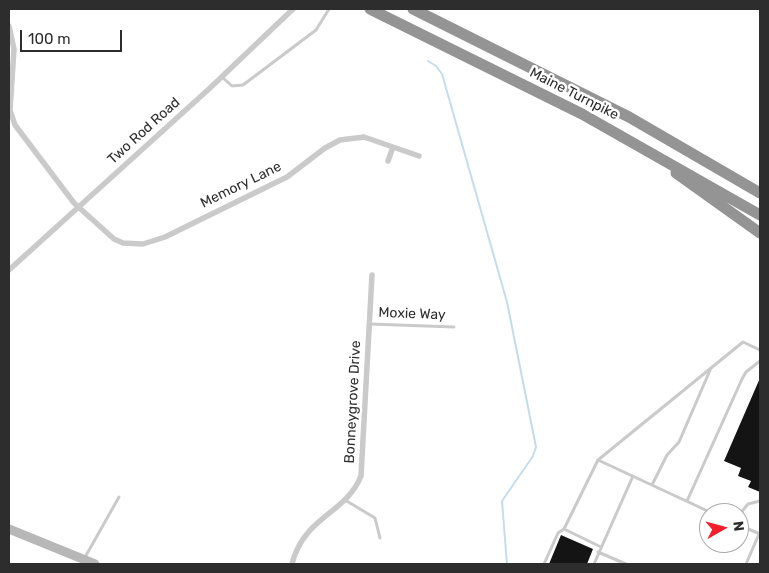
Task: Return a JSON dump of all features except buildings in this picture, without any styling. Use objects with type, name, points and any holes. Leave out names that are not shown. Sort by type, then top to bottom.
[{"type":"highway","name":"Maine Turnpike","points":[[370,9],[625,138],[760,215]]},
{"type":"highway","name":"Maine Turnpike","points":[[413,9],[629,117],[760,193]]},
{"type":"highway","points":[[625,138],[760,233]]},
{"type":"main road","points":[[9,528],[95,564]]},
{"type":"street","name":"Two Rod Road","points":[[9,270],[222,77],[293,9]]},
{"type":"street","name":"Memory Lane","points":[[9,26],[14,49],[10,99],[11,116],[27,143],[79,207],[114,239],[129,244],[147,243],[282,180],[340,140],[364,137],[419,156]]},
{"type":"street","points":[[388,162],[393,147]]},
{"type":"street","name":"Bonneygrove Drive","points":[[292,564],[296,549],[306,533],[344,500],[356,486],[361,472],[372,275]]},
{"type":"lane","points":[[222,77],[232,86],[243,85],[316,30],[330,9]]},
{"type":"lane","name":"Moxie Way","points":[[370,324],[454,327]]},
{"type":"lane","points":[[544,564],[558,533],[564,529],[598,460],[743,342],[760,350]]},
{"type":"lane","points":[[687,501],[742,379],[746,372],[760,361]]},
{"type":"lane","points":[[652,485],[667,455],[679,442],[712,366]]},
{"type":"lane","points":[[598,460],[699,507]]},
{"type":"lane","points":[[594,564],[633,476]]},
{"type":"lane","points":[[83,560],[119,496]]},
{"type":"lane","points":[[344,500],[375,518],[380,538]]},
{"type":"lane","points":[[564,529],[601,547]]},
{"type":"lane","points":[[746,564],[760,534]]},
{"type":"lane","points":[[598,552],[626,564]]},
{"type":"waterway","points":[[428,61],[436,66],[442,74],[507,302],[536,447],[533,456],[502,501],[507,564]]}]
